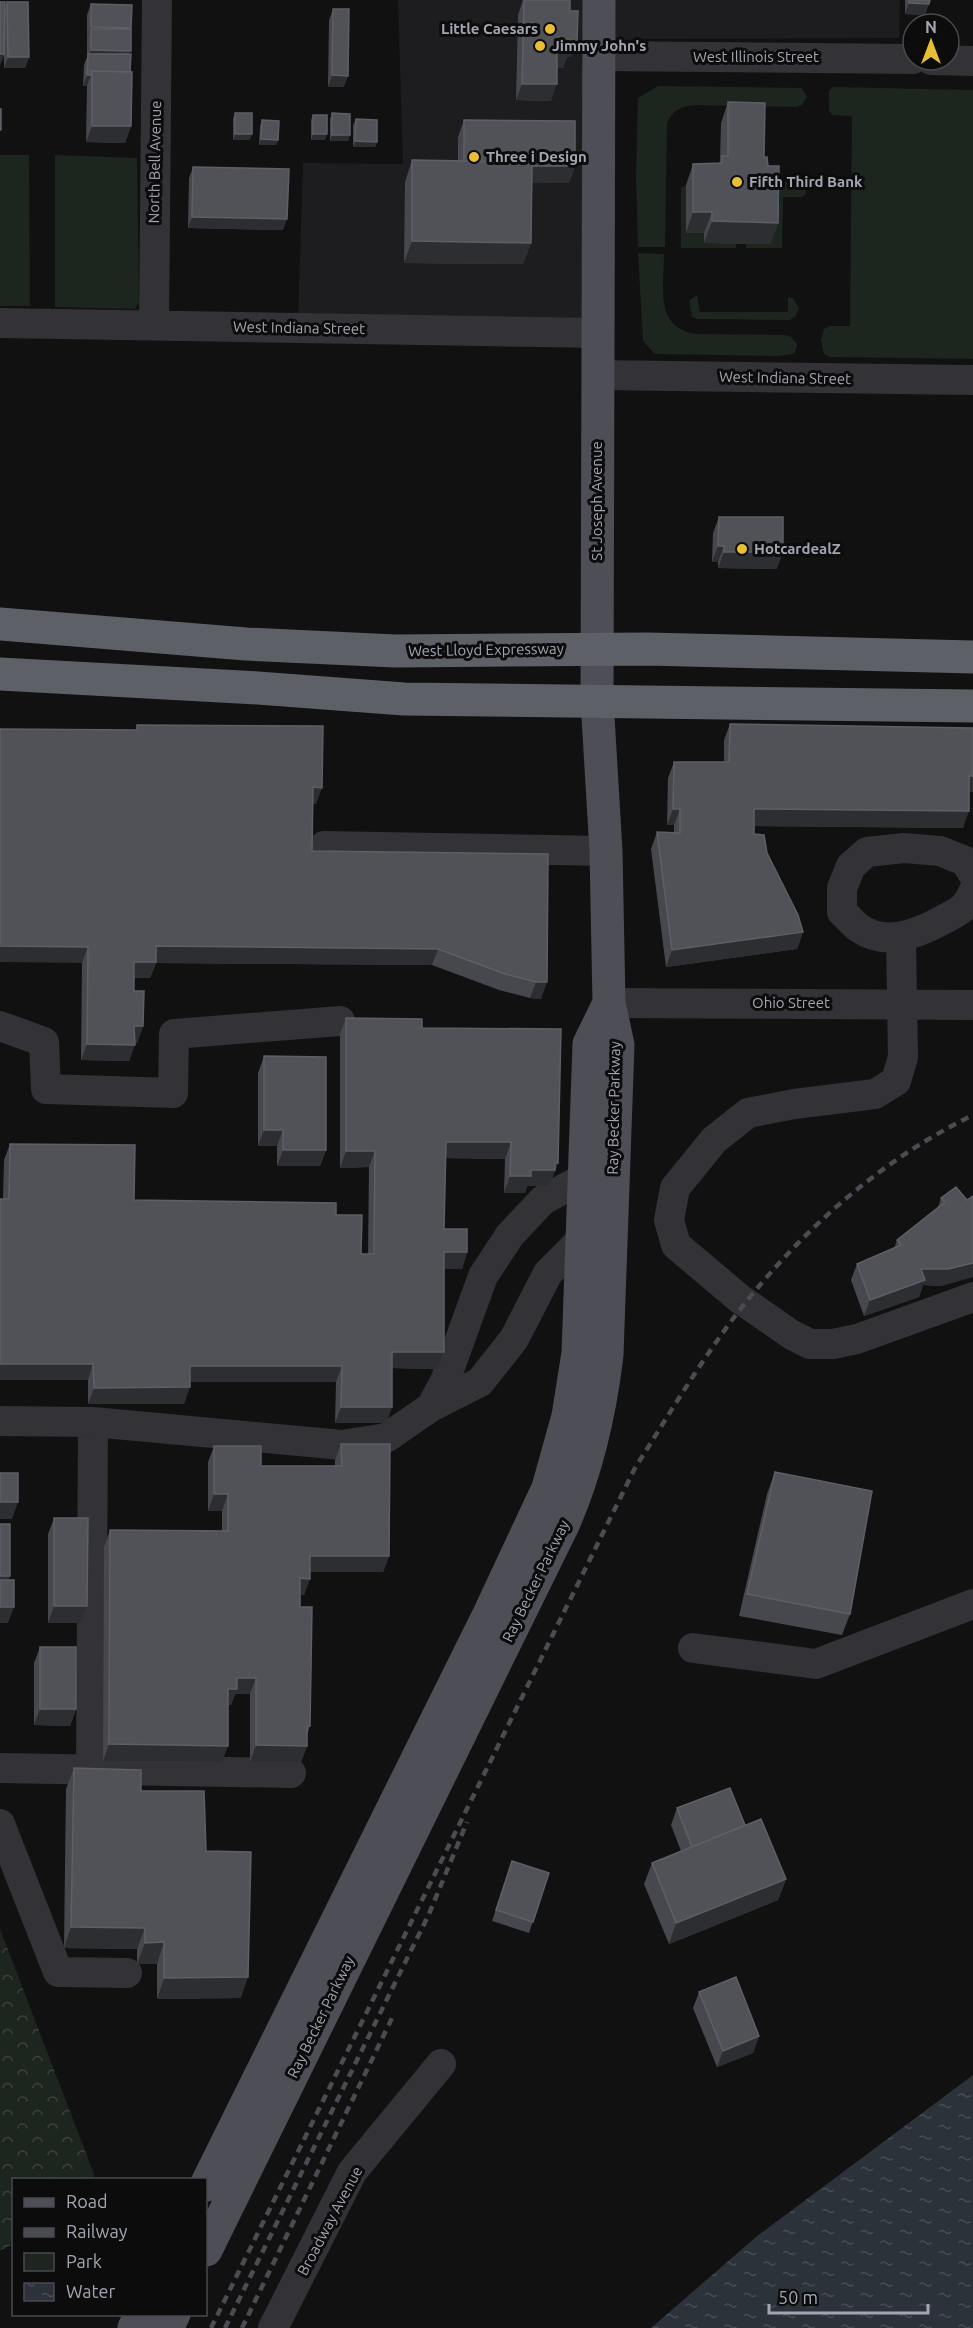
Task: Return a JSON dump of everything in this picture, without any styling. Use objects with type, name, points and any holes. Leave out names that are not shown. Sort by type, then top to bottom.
[{"type":"highway","name":"West Lloyd Expressway","points":[[0,624],[246,644],[359,649],[597,649],[973,657]]},
{"type":"highway","points":[[0,674],[36,678],[258,688],[404,699],[973,706]]},
{"type":"highway","points":[[0,680],[36,678]]},
{"type":"main road","name":"St Joseph Avenue","points":[[599,0],[597,700],[606,851],[609,1003]]},
{"type":"main road","name":"Ray Becker Parkway","points":[[207,2183],[490,1612],[548,1488],[568,1416],[575,1379],[589,1044],[609,1003]]},
{"type":"main road","name":"Ray Becker Parkway","points":[[207,2248],[516,1625],[575,1497],[596,1423],[607,1355],[618,1045],[609,1003]]},
{"type":"street","name":"North Bell Avenue","points":[[154,325],[157,0]]},
{"type":"street","name":"West Illinois Street","points":[[598,56],[901,59]]},
{"type":"street","name":"West Indiana Street","points":[[0,323],[597,333]]},
{"type":"street","name":"West Indiana Street","points":[[597,375],[973,380]]},
{"type":"street","points":[[324,846],[606,851]]},
{"type":"street","points":[[973,874],[965,861],[940,851],[904,848],[867,852],[850,866],[842,888],[842,912],[859,929],[881,936],[901,938],[927,928],[968,905],[973,892]]},
{"type":"street","points":[[901,938],[903,1058],[896,1081],[875,1094],[794,1104],[748,1113],[714,1140],[675,1188],[669,1220],[676,1245],[695,1263],[740,1299],[792,1335],[810,1344],[833,1344],[857,1338],[973,1297]]},
{"type":"street","name":"Ohio Street","points":[[609,1003],[973,1005]]},
{"type":"street","points":[[0,1026],[44,1042],[46,1089],[173,1093],[174,1034],[340,1021]]},
{"type":"street","points":[[431,1407],[445,1381],[483,1276],[510,1235],[543,1200],[584,1178]]},
{"type":"street","points":[[0,1421],[93,1422],[342,1445],[386,1438],[431,1407],[480,1382],[514,1339],[548,1273],[582,1239]]},
{"type":"street","points":[[92,1770],[93,1422]]},
{"type":"street","points":[[693,1648],[816,1664],[973,1604]]},
{"type":"street","points":[[0,1768],[291,1773]]},
{"type":"street","points":[[0,1824],[58,1972],[127,1973]]},
{"type":"street","name":"Broadway Avenue","points":[[273,2328],[352,2172],[441,2064]]},
{"type":"shaded area","points":[[398,0],[900,0],[899,38],[614,41],[608,326],[298,319],[303,163],[403,164]]},
{"type":"green space","points":[[658,86],[802,88],[807,97],[802,105],[795,107],[696,105],[686,106],[675,112],[667,124],[665,247],[638,247],[636,177],[638,98]]},
{"type":"green space","points":[[833,87],[973,90],[973,359],[830,357],[824,354],[821,340],[824,329],[829,326],[850,326],[852,116],[832,115],[829,111],[829,91]]},
{"type":"green space","points":[[0,155],[29,155],[30,306],[0,306]]},
{"type":"green space","points":[[55,155],[137,158],[139,302],[135,309],[55,307]]},
{"type":"green space","points":[[780,178],[796,179],[806,188],[806,194],[802,197],[783,197],[782,248],[746,248],[746,243],[771,204],[780,204]]},
{"type":"green space","points":[[686,185],[686,233],[704,233],[704,243],[736,243],[736,248],[681,248],[681,188]]},
{"type":"green space","points":[[638,253],[664,254],[664,304],[673,323],[682,330],[695,334],[785,335],[791,337],[797,344],[796,350],[793,354],[777,356],[655,354],[643,341]]},
{"type":"green space","points":[[697,295],[700,312],[788,312],[788,297],[793,298],[799,309],[795,317],[790,320],[697,319],[692,317],[689,301]]},
{"type":"green space","points":[[0,1929],[94,2174],[93,2178],[12,2178],[12,2245],[0,2251]]},
{"type":"water","points":[[973,2075],[973,2328],[651,2328],[756,2237]]},
{"type":"building","points":[[524,0],[570,0],[570,11],[578,11],[577,41],[569,40],[569,52],[557,52],[557,84],[522,84]]},
{"type":"building","points":[[909,0],[930,0],[929,4],[909,3]]},
{"type":"building","points":[[0,2],[5,2],[4,54],[0,54]]},
{"type":"building","points":[[7,2],[28,2],[29,57],[8,57]]},
{"type":"building","points":[[91,4],[132,5],[131,28],[91,27]]},
{"type":"building","points":[[333,9],[349,9],[348,76],[332,75]]},
{"type":"building","points":[[91,29],[131,29],[131,51],[91,50]]},
{"type":"building","points":[[88,54],[131,54],[130,72],[92,71],[91,75],[87,75]]},
{"type":"building","points":[[92,71],[132,72],[131,126],[92,126]]},
{"type":"building","name":"Fifth Third Bank","points":[[728,102],[765,103],[764,157],[767,157],[768,166],[779,166],[778,223],[712,221],[712,212],[693,212],[693,164],[722,163],[722,156],[728,156]]},
{"type":"building","points":[[235,113],[252,113],[252,134],[235,134]]},
{"type":"building","points":[[332,113],[350,114],[350,135],[332,135]]},
{"type":"building","points":[[313,115],[327,115],[327,134],[313,134]]},
{"type":"building","points":[[356,119],[377,120],[377,142],[355,141]]},
{"type":"building","points":[[262,120],[279,121],[278,140],[261,139]]},
{"type":"building","points":[[464,120],[575,121],[575,166],[532,166],[532,162],[464,161]]},
{"type":"building","points":[[412,160],[532,162],[531,243],[412,241]]},
{"type":"building","points":[[193,167],[289,169],[287,219],[192,217]]},
{"type":"building","points":[[719,517],[783,517],[783,552],[724,552],[724,546],[718,546]]},
{"type":"building","points":[[730,724],[973,728],[973,776],[969,776],[969,811],[754,809],[754,834],[764,835],[767,853],[798,915],[803,932],[672,950],[657,832],[680,833],[680,809],[673,809],[674,762],[729,762]]},
{"type":"building","points":[[137,725],[323,726],[322,788],[313,787],[312,851],[548,854],[547,982],[536,982],[505,974],[438,949],[156,946],[156,962],[134,962],[134,991],[144,991],[143,1026],[134,1026],[135,1045],[87,1044],[88,947],[0,946],[0,729],[137,730]]},
{"type":"building","points":[[346,1018],[422,1019],[422,1028],[561,1029],[558,1163],[555,1163],[555,1170],[531,1170],[531,1176],[510,1176],[511,1142],[446,1142],[444,1229],[467,1229],[467,1252],[444,1252],[444,1352],[392,1352],[392,1407],[341,1407],[342,1366],[190,1366],[190,1387],[94,1388],[93,1364],[0,1364],[0,1199],[9,1199],[10,1144],[135,1145],[134,1200],[336,1203],[336,1215],[362,1215],[361,1254],[374,1254],[375,1151],[346,1151]]},
{"type":"building","points":[[264,1056],[326,1057],[326,1150],[283,1150],[283,1130],[264,1130]]},
{"type":"building","points":[[956,1187],[967,1200],[973,1196],[973,1263],[948,1269],[921,1269],[925,1280],[870,1300],[857,1264],[901,1245],[897,1240],[945,1202],[941,1198]]},
{"type":"building","points":[[341,1444],[390,1444],[389,1556],[310,1556],[310,1579],[300,1578],[300,1607],[312,1607],[310,1726],[307,1726],[307,1746],[256,1745],[256,1678],[237,1678],[237,1689],[228,1689],[228,1746],[109,1744],[110,1530],[228,1531],[228,1494],[214,1494],[214,1446],[261,1446],[261,1466],[342,1466]]},
{"type":"building","points":[[775,1472],[872,1491],[850,1614],[747,1594]]},
{"type":"building","points":[[0,1473],[18,1473],[18,1502],[0,1502]]},
{"type":"building","points":[[54,1518],[88,1518],[87,1606],[54,1606]]},
{"type":"building","points":[[0,1524],[10,1524],[10,1576],[0,1576]]},
{"type":"building","points":[[0,1580],[14,1580],[14,1607],[0,1607]]},
{"type":"building","points":[[40,1647],[76,1647],[76,1709],[40,1709]]},
{"type":"building","points":[[74,1768],[141,1770],[141,1791],[204,1791],[206,1851],[251,1852],[248,1977],[164,1978],[164,1942],[145,1943],[145,1928],[71,1927]]},
{"type":"building","points":[[730,1788],[745,1825],[692,1847],[677,1808]]},
{"type":"building","points":[[761,1819],[786,1879],[676,1923],[652,1863]]},
{"type":"building","points":[[512,1861],[549,1873],[533,1922],[496,1910]]},
{"type":"building","points":[[736,1977],[759,2036],[723,2051],[699,1992]]},
{"type":"railway","points":[[211,2328],[635,1468],[672,1409],[738,1312],[788,1253],[844,1200],[874,1176],[939,1133],[973,1115]]},
{"type":"railway","points":[[225,2328],[429,1914],[467,1822]]},
{"type":"railway","points":[[242,2328],[394,2014]]},
{"type":"place","name":"Little Caesars","points":[[550,29]]},
{"type":"place","name":"Jimmy John's","points":[[540,46]]},
{"type":"place","name":"Three i Design","points":[[474,157]]},
{"type":"place","name":"Fifth Third Bank","points":[[737,182]]},
{"type":"place","name":"HotcardealZ","points":[[742,549]]}]
